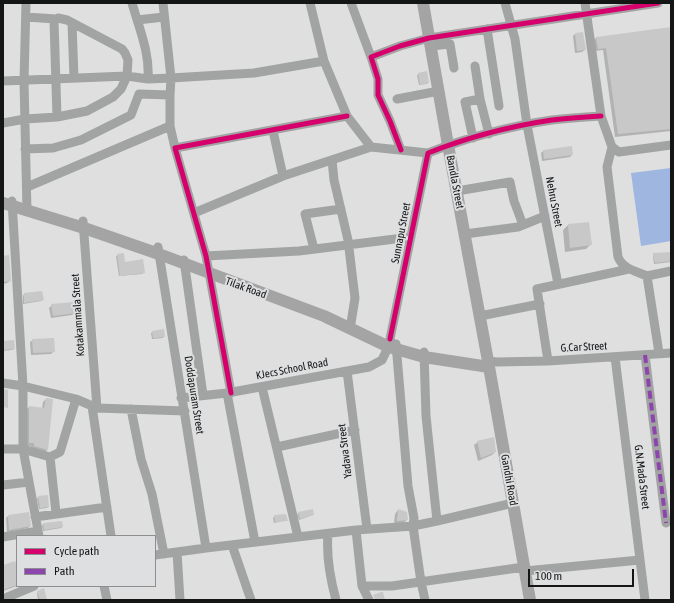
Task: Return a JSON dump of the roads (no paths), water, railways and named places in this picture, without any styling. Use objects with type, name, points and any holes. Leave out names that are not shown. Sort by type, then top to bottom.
[{"type":"main road","name":"Bandla Street","points":[[423,3],[480,316],[492,363]]},
{"type":"main road","name":"Tilak Road","points":[[7,201],[83,225],[184,260],[208,266],[351,323],[393,343]]},
{"type":"main road","name":"Tilak Road","points":[[208,266],[324,316],[424,355],[492,363]]},
{"type":"main road","name":"Gandhi Road","points":[[492,363],[512,503],[530,600]]},
{"type":"street","points":[[28,208],[24,81],[26,3],[32,3]]},
{"type":"street","points":[[132,3],[146,52],[149,67],[148,79]]},
{"type":"street","points":[[163,3],[171,78],[170,126],[208,266],[255,542]]},
{"type":"street","points":[[310,3],[324,61],[347,116],[371,147]]},
{"type":"street","points":[[351,3],[378,79],[378,95],[401,150]]},
{"type":"street","name":"Nehru Street","points":[[505,3],[515,39],[527,125],[558,284]]},
{"type":"street","points":[[584,3],[601,116],[612,147],[607,167],[618,257],[621,263],[629,269],[647,276],[671,271]]},
{"type":"street","points":[[371,57],[400,46],[430,42],[486,29],[658,3]]},
{"type":"street","points":[[3,123],[25,118],[57,117],[88,111],[113,97],[121,89],[127,76],[128,60],[122,49],[67,20],[26,17]]},
{"type":"street","points":[[137,20],[164,17]]},
{"type":"street","points":[[56,19],[54,21],[57,117]]},
{"type":"street","points":[[72,23],[74,78]]},
{"type":"street","points":[[486,29],[499,106]]},
{"type":"street","points":[[430,42],[450,44],[454,68]]},
{"type":"street","points":[[3,81],[127,76],[148,79],[254,73],[324,61]]},
{"type":"street","points":[[475,66],[480,99],[490,134]]},
{"type":"street","points":[[397,99],[439,91]]},
{"type":"street","points":[[25,149],[53,148],[81,140],[131,116],[139,94],[170,95]]},
{"type":"street","points":[[473,138],[465,102],[480,99]]},
{"type":"street","points":[[175,148],[273,131],[347,116]]},
{"type":"street","points":[[194,213],[283,176],[371,147],[428,153],[448,145],[527,125],[552,120],[601,116]]},
{"type":"street","points":[[27,187],[170,126]]},
{"type":"street","points":[[273,131],[283,176]]},
{"type":"street","points":[[612,147],[619,152],[671,145]]},
{"type":"street","name":"Sunnapu Street","points":[[393,343],[411,237],[428,153]]},
{"type":"street","points":[[332,160],[334,180],[348,244],[355,298],[351,323]]},
{"type":"street","points":[[457,190],[510,182],[514,200],[523,225]]},
{"type":"street","points":[[7,201],[23,386],[23,449],[38,533],[20,535]]},
{"type":"street","points":[[314,249],[305,214],[341,209]]},
{"type":"street","points":[[465,234],[523,225],[544,216]]},
{"type":"street","name":"Kotakammala Street","points":[[83,225],[95,407],[111,535]]},
{"type":"street","points":[[208,266],[348,244],[411,237]]},
{"type":"street","name":"Doddapuram Street","points":[[158,250],[206,548]]},
{"type":"street","points":[[184,260],[203,395]]},
{"type":"street","points":[[548,361],[537,289],[629,269]]},
{"type":"street","points":[[647,276],[659,353]]},
{"type":"street","points":[[480,316],[540,304]]},
{"type":"street","points":[[393,343],[408,486],[414,518],[413,526],[421,582],[425,600]]},
{"type":"street","name":"KJecs School Road","points":[[181,398],[229,393],[369,367],[382,360],[393,343]]},
{"type":"street","name":"G.Car Street","points":[[492,363],[671,353]]},
{"type":"street","points":[[424,355],[426,416],[437,521]]},
{"type":"street","points":[[645,355],[666,523]]},
{"type":"street","name":"G.N.Mada Street","points":[[615,357],[645,600]]},
{"type":"street","name":"Yadava Street","points":[[347,371],[367,529]]},
{"type":"street","points":[[3,383],[23,386],[76,399],[95,407],[185,411]]},
{"type":"street","points":[[262,387],[298,537]]},
{"type":"street","points":[[3,449],[23,449],[50,457],[60,452],[76,399]]},
{"type":"street","points":[[131,409],[141,459],[152,494],[159,554],[356,530],[413,526],[512,503]]},
{"type":"street","points":[[277,447],[355,430]]},
{"type":"street","points":[[50,457],[56,513]]},
{"type":"street","points":[[3,486],[29,482]]},
{"type":"street","points":[[35,517],[107,507]]},
{"type":"street","points":[[356,530],[362,586],[369,600]]},
{"type":"street","points":[[328,534],[327,550],[330,576],[336,600]]},
{"type":"street","points":[[3,537],[16,536]]},
{"type":"street","points":[[232,544],[250,600]]},
{"type":"street","points":[[177,552],[178,600]]},
{"type":"street","points":[[362,586],[392,586],[524,569],[640,560]]},
{"type":"street","points":[[3,599],[16,597],[32,587]]},
{"type":"street","points":[[104,587],[107,600]]},
{"type":"water","points":[[671,168],[671,241],[641,246],[631,173]]}]
